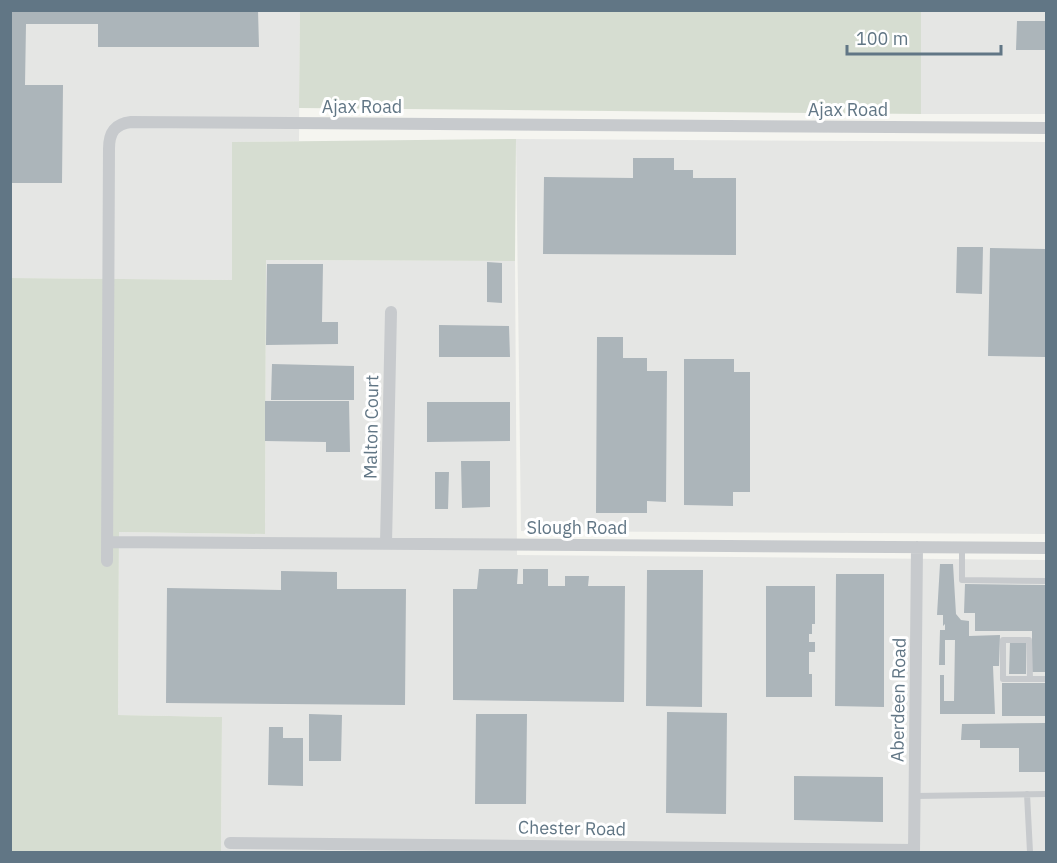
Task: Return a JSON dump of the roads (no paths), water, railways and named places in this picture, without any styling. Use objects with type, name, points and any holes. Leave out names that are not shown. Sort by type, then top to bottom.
[{"type":"street","name":"Ajax Road","points":[[107,561],[109,148],[111,134],[120,124],[131,122],[1047,128]]},
{"type":"street","name":"Malton Court","points":[[386,543],[391,312]]},
{"type":"street","name":"Slough Road","points":[[107,542],[1047,548]]},
{"type":"street","name":"Aberdeen Road","points":[[914,851],[917,547]]},
{"type":"street","name":"Chester Road","points":[[230,843],[914,851]]},
{"type":"lane","points":[[962,548],[962,580],[1047,581]]},
{"type":"lane","points":[[1030,679],[1029,640],[1003,640],[1003,679],[1030,679],[1047,679]]},
{"type":"lane","points":[[1027,794],[1030,852]]},
{"type":"lane","points":[[915,796],[1047,794]]}]
